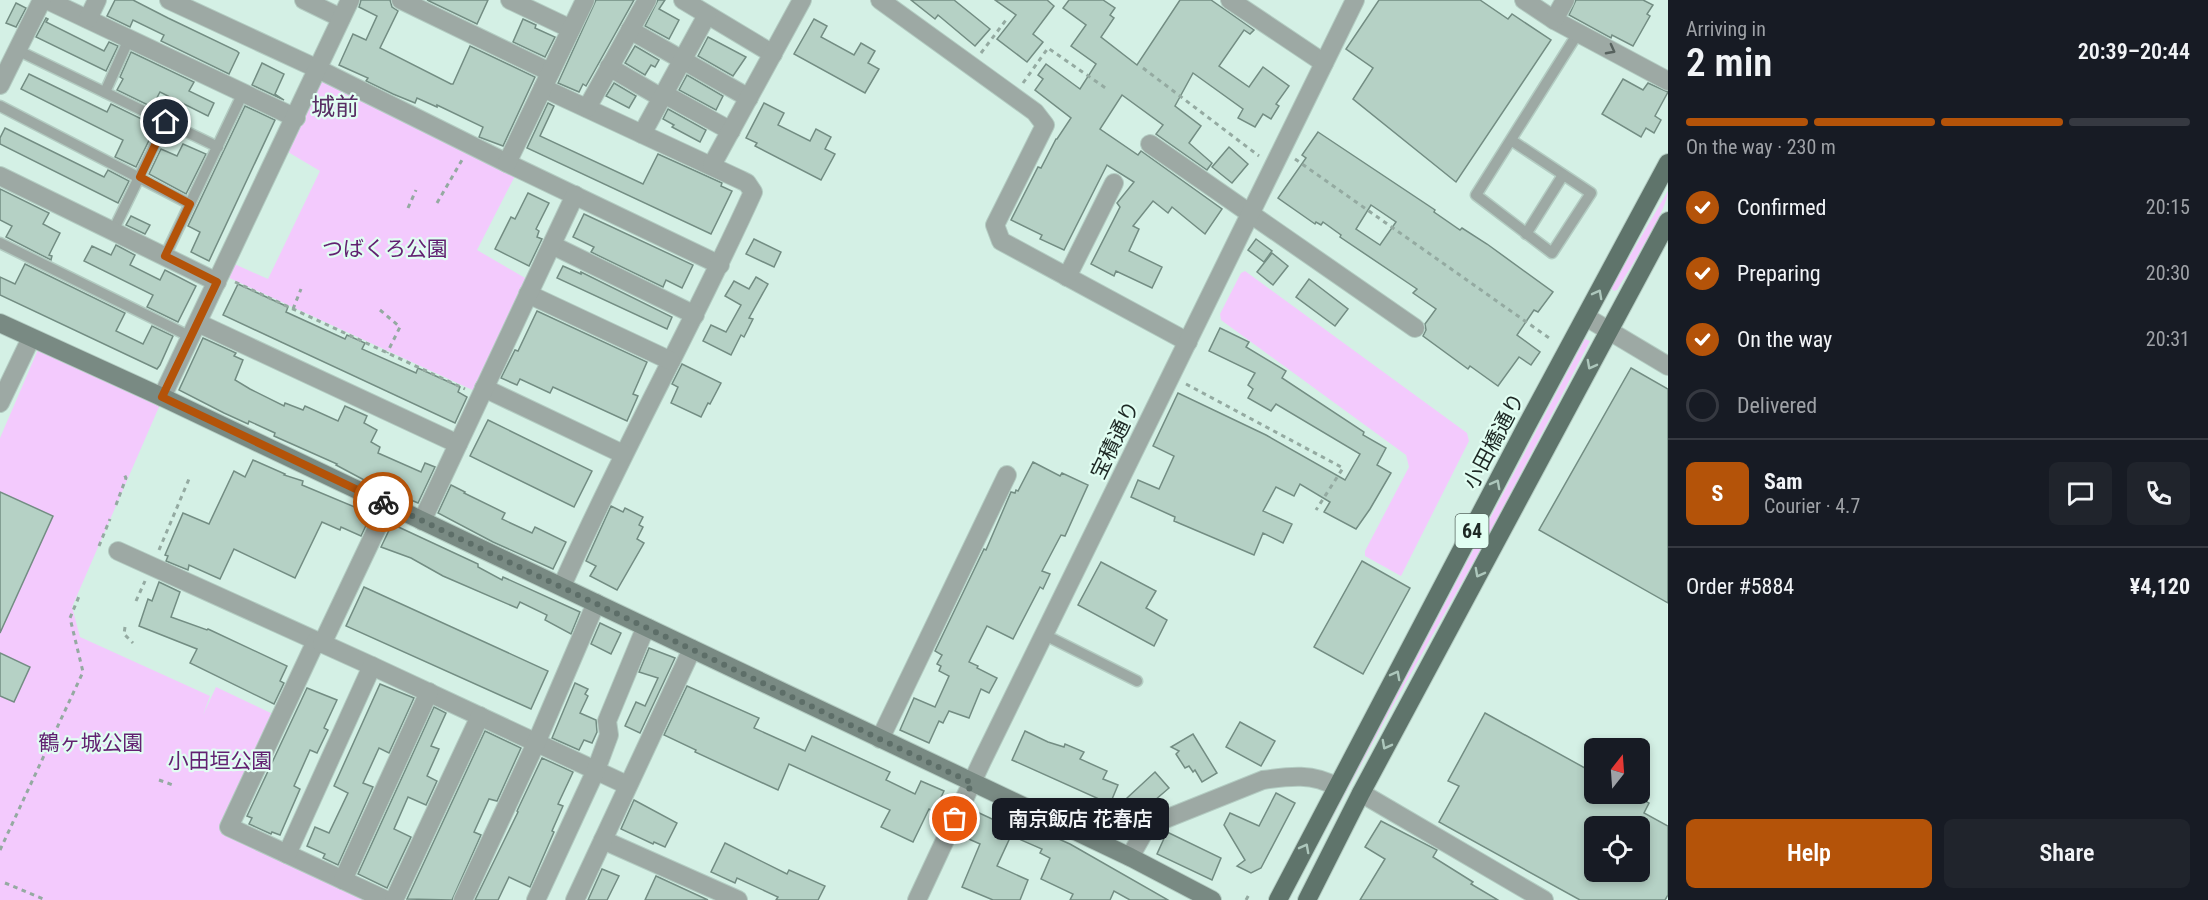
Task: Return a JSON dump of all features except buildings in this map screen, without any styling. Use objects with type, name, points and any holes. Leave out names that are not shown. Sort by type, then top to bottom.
[{"type":"main road","name":"小田橋通り","points":[[1278,900],[1668,163]]},
{"type":"main road","name":"64","points":[[1307,900],[1361,793],[1668,221]]},
{"type":"street","points":[[0,85],[42,0]]},
{"type":"street","points":[[47,0],[296,118]]},
{"type":"street","points":[[88,19],[97,0]]},
{"type":"street","points":[[169,0],[318,69],[507,164],[720,265]]},
{"type":"street","points":[[304,0],[341,18]]},
{"type":"street","points":[[162,397],[350,0]]},
{"type":"street","points":[[401,0],[547,80],[587,108],[712,165],[747,183],[753,192],[720,265],[623,454],[562,586]]},
{"type":"street","points":[[510,0],[571,29]]},
{"type":"street","points":[[507,164],[585,0]]},
{"type":"street","points":[[587,108],[647,0]]},
{"type":"street","points":[[683,0],[772,54]]},
{"type":"street","points":[[712,165],[802,0]]},
{"type":"street","points":[[880,0],[1035,112],[1045,125],[995,225],[1001,241],[1188,342]]},
{"type":"street","points":[[1230,0],[1324,63]]},
{"type":"street","name":"宝積通り","points":[[917,900],[1355,0]]},
{"type":"street","points":[[1524,0],[1554,20],[1668,81]]},
{"type":"street","points":[[1554,20],[1565,0]]},
{"type":"street","points":[[642,134],[707,15]]},
{"type":"street","points":[[630,30],[749,98]]},
{"type":"street","points":[[609,67],[731,131]]},
{"type":"street","points":[[1150,144],[1416,328]]},
{"type":"street","points":[[0,176],[165,256],[219,279]]},
{"type":"street","points":[[1067,277],[1114,183]]},
{"type":"street","points":[[422,521],[575,195]]},
{"type":"street","points":[[552,245],[695,315]]},
{"type":"street","points":[[528,294],[671,361]]},
{"type":"street","points":[[1586,317],[1668,366]]},
{"type":"street","points":[[0,323],[562,586],[1130,857],[1212,900]]},
{"type":"street","points":[[194,330],[458,444]]},
{"type":"street","points":[[0,403],[31,338]]},
{"type":"street","points":[[482,392],[623,454]]},
{"type":"street","points":[[880,739],[1007,475]]},
{"type":"street","points":[[386,900],[229,826],[388,505]]},
{"type":"street","points":[[118,551],[537,741],[627,785]]},
{"type":"street","points":[[464,900],[537,741],[596,603]]},
{"type":"street","points":[[536,900],[596,770],[609,735],[607,721],[642,636],[648,628]]},
{"type":"street","points":[[575,900],[692,649]]},
{"type":"street","points":[[287,854],[372,666]]},
{"type":"street","points":[[343,880],[429,692]]},
{"type":"street","points":[[394,900],[480,716]]},
{"type":"street","points":[[1130,857],[1144,832],[1153,824],[1263,780],[1281,777],[1315,777],[1337,787]]},
{"type":"street","points":[[1361,793],[1544,900]]},
{"type":"street","points":[[603,840],[738,900]]},
{"type":"lane","points":[[1511,140],[1591,193],[1552,253],[1476,195],[1578,33]]},
{"type":"lane","points":[[105,92],[129,39]]},
{"type":"lane","points":[[17,50],[218,147]]},
{"type":"lane","points":[[165,256],[243,93]]},
{"type":"lane","points":[[0,106],[190,204]]},
{"type":"lane","points":[[113,231],[166,122]]},
{"type":"lane","points":[[1526,234],[1563,175]]},
{"type":"lane","points":[[0,243],[194,330]]},
{"type":"lane","points":[[1053,639],[1137,681]]},
{"type":"path","points":[[971,66],[1006,20]]},
{"type":"path","points":[[1013,96],[1048,48],[1107,89]]},
{"type":"path","points":[[1143,68],[1264,160]]},
{"type":"path","points":[[437,203],[471,146]]},
{"type":"path","points":[[1291,156],[1557,344]]},
{"type":"path","points":[[408,207],[416,190]]},
{"type":"path","points":[[219,279],[482,392]]},
{"type":"path","points":[[293,309],[302,289]]},
{"type":"path","points":[[380,310],[400,327],[387,353]]},
{"type":"path","points":[[1179,380],[1343,468],[1316,510]]},
{"type":"path","points":[[116,505],[126,478],[123,472]]},
{"type":"path","points":[[156,557],[189,479]]},
{"type":"path","points":[[99,546],[110,519]]},
{"type":"path","points":[[136,601],[150,571]]},
{"type":"path","points":[[0,850],[83,672],[70,618],[80,594]]},
{"type":"path","points":[[125,627],[124,634],[133,643]]},
{"type":"path","points":[[159,780],[173,785]]},
{"type":"path","points":[[5,883],[46,900]]},
{"type":"path","points":[[1246,900],[1250,893]]},
{"type":"green space","name":"つばくろ公園","points":[[332,80],[518,170],[477,250],[532,282],[479,393],[223,275],[230,262],[268,279],[320,171],[283,149],[317,82]]},
{"type":"green space","points":[[1668,191],[1655,225],[1617,290],[1614,291],[1611,288]]},
{"type":"green space","points":[[1245,271],[1467,433],[1469,441],[1401,576],[1365,556],[1365,551],[1409,467],[1406,455],[1221,320],[1220,314],[1241,273]]},
{"type":"green space","points":[[1585,339],[1590,341],[1492,529],[1288,900]]},
{"type":"green space","name":"鶴ヶ城公園","points":[[40,345],[162,400],[72,607],[80,637],[210,696],[203,715],[216,687],[279,717],[226,830],[377,900],[0,900],[0,438]]},
{"type":"way so far","points":[[383,502],[972,783],[955,819]]},
{"type":"place","name":"南京飯店 花春店","points":[[955,819]]},
{"type":"district","name":"城前","points":[[335,107]]},
{"type":"route","points":[[166,122],[140,177],[190,204],[165,256],[217,282],[162,397],[383,502]]},
{"type":"park label","name":"小田垣公園","points":[[220,761]]}]
